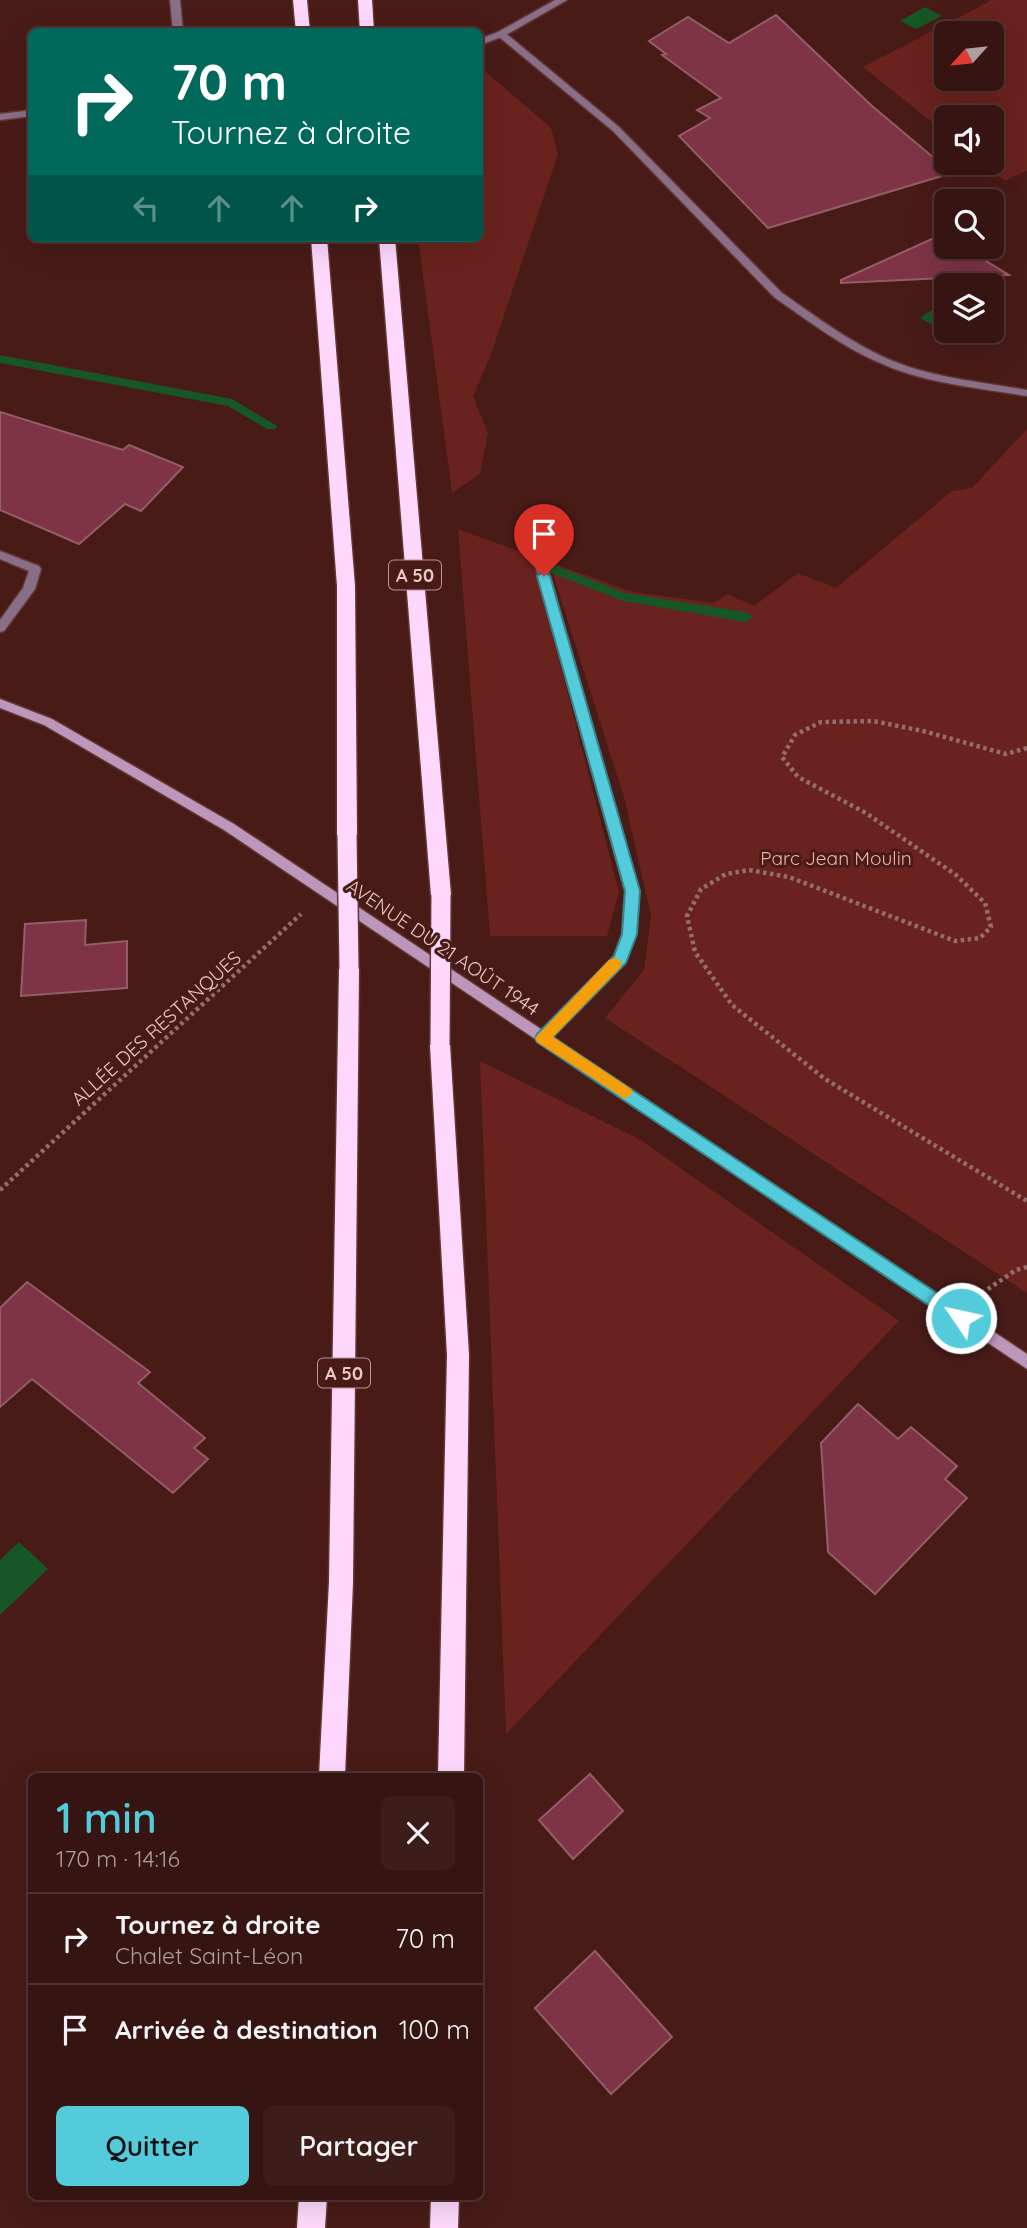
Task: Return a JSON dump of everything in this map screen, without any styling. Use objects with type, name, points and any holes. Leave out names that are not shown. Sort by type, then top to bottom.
[{"type":"highway","points":[[300,0],[303,28]]},
{"type":"highway","points":[[365,0],[368,28]]},
{"type":"highway","name":"A 50","points":[[319,242],[346,586],[349,969],[341,1582],[332,1773]]},
{"type":"highway","name":"A 50","points":[[387,242],[441,895],[440,1045],[458,1354],[451,1773]]},
{"type":"highway","points":[[311,2228],[313,2200]]},
{"type":"highway","points":[[444,2228],[445,2200]]},
{"type":"main road","name":"AVENUE DU 21 AOÛT 1944","points":[[0,703],[48,722],[229,827],[1027,1362]]},
{"type":"street","points":[[175,0],[178,28]]},
{"type":"street","points":[[483,41],[501,34],[562,0]]},
{"type":"street","points":[[501,34],[616,129],[778,295],[789,303],[852,344],[903,369],[1027,393]]},
{"type":"street","points":[[0,117],[28,114]]},
{"type":"street","points":[[537,551],[632,891],[629,934],[620,959],[543,1038]]},
{"type":"street","points":[[0,555],[35,569],[29,589],[0,628]]},
{"type":"path","points":[[1027,748],[1006,754],[923,731],[873,721],[821,722],[795,734],[782,757],[798,777],[866,813],[956,875],[985,903],[991,928],[980,938],[955,941],[789,877],[749,870],[726,874],[701,889],[687,916],[695,952],[732,1006],[825,1079],[1027,1202]]},
{"type":"path","name":"ALLÉE DES RESTANQUES","points":[[0,1190],[309,907],[307,879]]},
{"type":"path","points":[[961,1318],[988,1287],[1016,1270],[1027,1267]]},
{"type":"green space","points":[[992,0],[1027,0],[1027,171],[1005,181],[997,175],[1004,175],[1004,105],[934,105],[934,124],[863,67],[934,30],[934,91],[1004,91],[1004,21],[952,21]]},
{"type":"green space","points":[[483,70],[551,128],[558,154],[490,357],[473,396],[488,433],[480,474],[452,493],[419,242],[483,242]]},
{"type":"green space","name":"Parc Jean Moulin","points":[[1027,429],[1027,1293],[605,1018],[644,970],[651,916],[624,797],[549,562],[633,592],[713,603],[728,594],[754,606],[798,573],[836,588],[952,491],[972,488]]},
{"type":"green space","points":[[458,529],[532,556],[619,892],[607,936],[490,936]]},
{"type":"green space","points":[[480,1061],[639,1139],[899,1321],[506,1734]]},
{"type":"shaded area","points":[[925,7],[942,16],[916,29],[900,21]]},
{"type":"shaded area","points":[[934,308],[934,325],[920,318]]},
{"type":"shaded area","points":[[19,1542],[48,1569],[0,1615],[0,1560]]},
{"type":"building","points":[[776,15],[872,106],[934,158],[934,175],[945,175],[768,228],[679,136],[710,118],[697,110],[721,98],[662,55],[666,54],[649,41],[688,17],[729,43]]},
{"type":"building","points":[[934,238],[934,259],[983,259],[1009,275],[934,273],[934,279],[841,283],[841,280]]},
{"type":"building","points":[[0,412],[123,450],[129,445],[183,467],[141,511],[125,504],[79,544],[0,510]]},
{"type":"building","points":[[86,920],[85,945],[127,941],[127,988],[21,996],[25,924]]},
{"type":"building","points":[[27,1282],[150,1372],[138,1383],[205,1438],[194,1448],[208,1459],[173,1493],[32,1379],[0,1407],[0,1308]]},
{"type":"building","points":[[858,1404],[898,1439],[911,1427],[957,1466],[945,1479],[967,1498],[875,1594],[828,1552],[821,1443]]},
{"type":"building","points":[[590,1774],[623,1811],[573,1859],[539,1820]]},
{"type":"building","points":[[595,1951],[672,2037],[611,2094],[535,2008]]},
{"type":"waterway","points":[[0,359],[232,403],[271,426]]},
{"type":"waterway","points":[[546,566],[623,597],[746,617]]},
{"type":"slow traffic","points":[[615,964],[543,1038],[625,1093]]},
{"type":"route","points":[[544,576],[632,891],[629,934],[620,959],[543,1038],[961,1318]]}]
